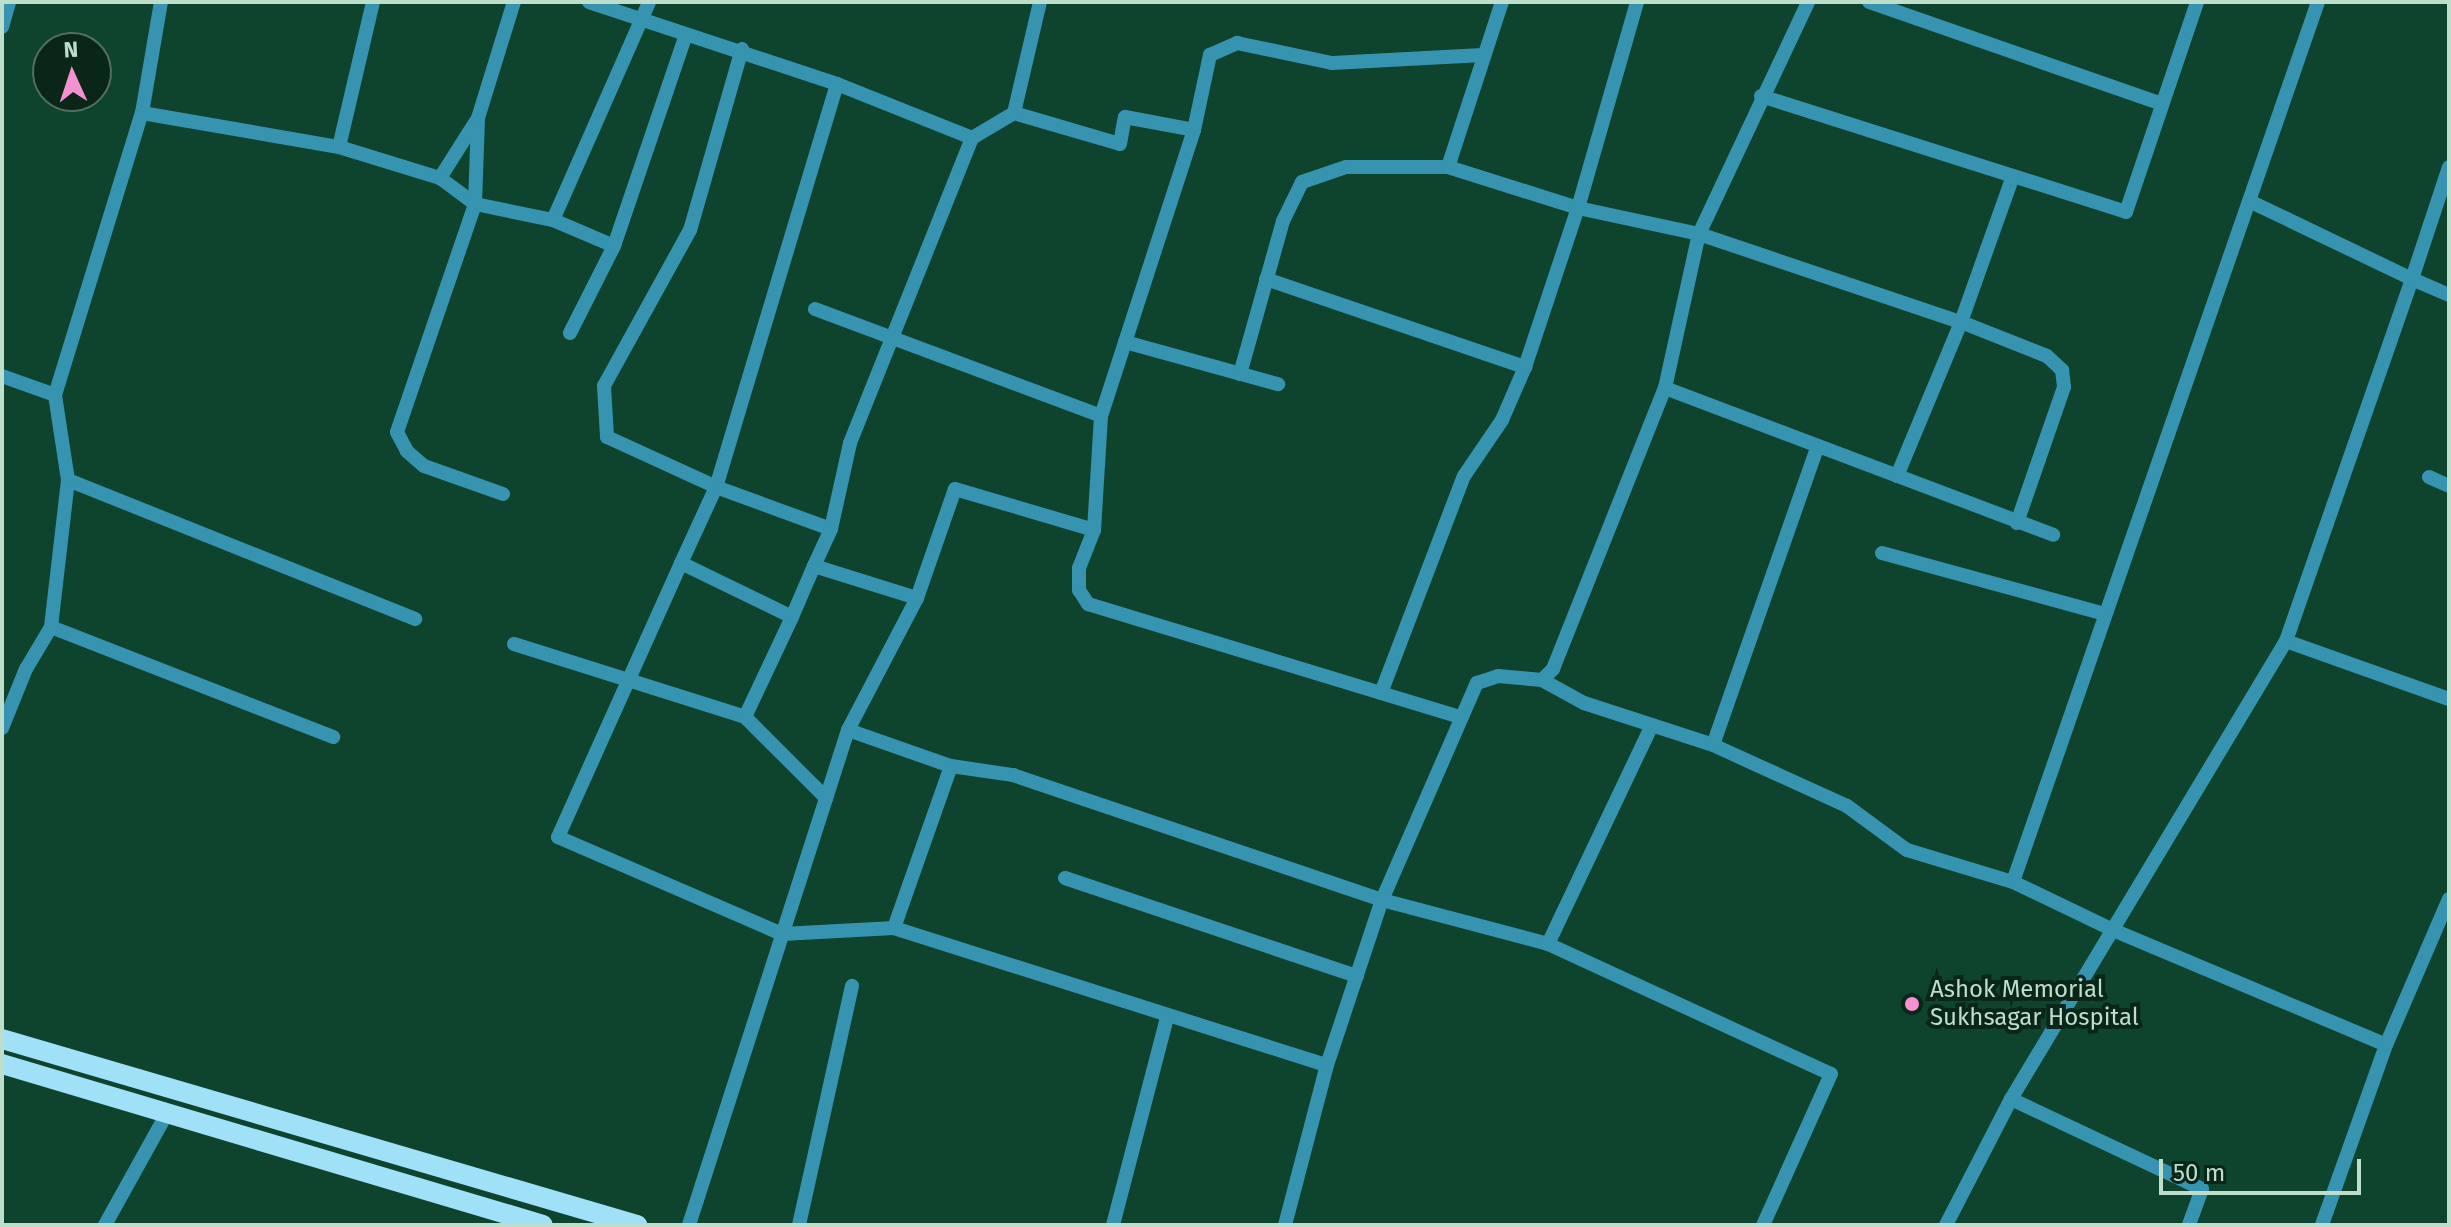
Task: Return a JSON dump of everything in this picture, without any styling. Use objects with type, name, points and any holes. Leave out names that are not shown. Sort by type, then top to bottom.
[{"type":"main road","points":[[2,1039],[637,1225]]},
{"type":"main road","points":[[2,1064],[543,1225]]},
{"type":"street","points":[[2,27],[9,2]]},
{"type":"street","points":[[2,728],[26,669],[51,627],[68,480],[55,395],[142,113],[161,2]]},
{"type":"street","points":[[339,147],[373,2]]},
{"type":"street","points":[[440,178],[478,118],[514,2]]},
{"type":"street","points":[[589,2],[644,18],[685,37],[742,49],[972,138]]},
{"type":"street","points":[[553,220],[649,2]]},
{"type":"street","points":[[745,717],[831,529],[850,443],[972,138],[1014,113],[1040,2]]},
{"type":"street","points":[[1448,167],[1502,2]]},
{"type":"street","points":[[1381,693],[1464,476],[1502,420],[1525,367],[1578,208],[1637,2]]},
{"type":"street","points":[[1542,680],[1553,669],[1665,388],[1699,234],[1761,96],[1808,2]]},
{"type":"street","points":[[1869,2],[2162,104]]},
{"type":"street","points":[[1761,96],[2012,179],[2126,212],[2197,2]]},
{"type":"street","points":[[2013,882],[2318,2]]},
{"type":"street","points":[[570,333],[614,246],[685,37]]},
{"type":"street","points":[[1461,717],[1088,604],[1079,590],[1079,568],[1094,530],[1101,416],[1194,130],[1210,55],[1237,43],[1332,63],[1483,55]]},
{"type":"street","points":[[742,49],[690,230],[604,386],[607,437],[716,487],[831,529]]},
{"type":"street","points":[[837,84],[716,487],[558,837],[782,934],[894,928],[1167,1017],[1327,1065]]},
{"type":"street","points":[[142,113],[339,147],[440,178],[475,204],[553,220],[614,246]]},
{"type":"street","points":[[1014,113],[1120,144],[1125,117],[1194,130]]},
{"type":"street","points":[[478,118],[475,204],[397,432],[407,451],[424,466],[503,494]]},
{"type":"street","points":[[1240,374],[1283,221],[1302,182],[1346,167],[1448,167],[1578,208],[1699,234],[1961,322],[2047,356],[2062,370],[2064,387],[2017,523]]},
{"type":"street","points":[[1946,1225],[2011,1099],[2286,641],[2449,167]]},
{"type":"street","points":[[1897,476],[1961,322],[2012,179]]},
{"type":"street","points":[[2251,202],[2449,295]]},
{"type":"street","points":[[1266,279],[1525,367]]},
{"type":"street","points":[[815,309],[891,340],[1101,416]]},
{"type":"street","points":[[1125,342],[1278,384]]},
{"type":"street","points":[[2,376],[55,395]]},
{"type":"street","points":[[1665,388],[2053,535]]},
{"type":"street","points":[[1713,745],[1818,446]]},
{"type":"street","points":[[2429,477],[2449,486]]},
{"type":"street","points":[[68,480],[415,619]]},
{"type":"street","points":[[689,1225],[848,730],[917,598],[955,489],[1094,530]]},
{"type":"street","points":[[1882,553],[2105,614]]},
{"type":"street","points":[[681,563],[792,617]]},
{"type":"street","points":[[814,566],[917,598]]},
{"type":"street","points":[[51,627],[333,737]]},
{"type":"street","points":[[2286,641],[2448,695]]},
{"type":"street","points":[[514,644],[629,683],[745,717],[826,798]]},
{"type":"street","points":[[1285,1225],[1327,1065],[1382,900],[1477,683],[1498,676],[1542,680],[1584,703],[1713,745],[1847,806],[1907,850],[2013,882],[2113,930],[2386,1045]]},
{"type":"street","points":[[1548,944],[1652,725]]},
{"type":"street","points":[[848,730],[951,766],[1013,775],[1382,900],[1548,944],[1831,1074],[1763,1225]]},
{"type":"street","points":[[894,928],[951,766]]},
{"type":"street","points":[[1065,878],[1357,976]]},
{"type":"street","points":[[2322,1225],[2386,1045],[2449,899]]},
{"type":"street","points":[[799,1225],[852,986]]},
{"type":"street","points":[[1113,1225],[1167,1017]]},
{"type":"street","points":[[2011,1099],[2202,1189],[2189,1225]]},
{"type":"street","points":[[105,1225],[166,1115]]},
{"type":"place","name":"Ashok Memorial Sukhsagar Hospital","points":[[1912,1004]]}]
